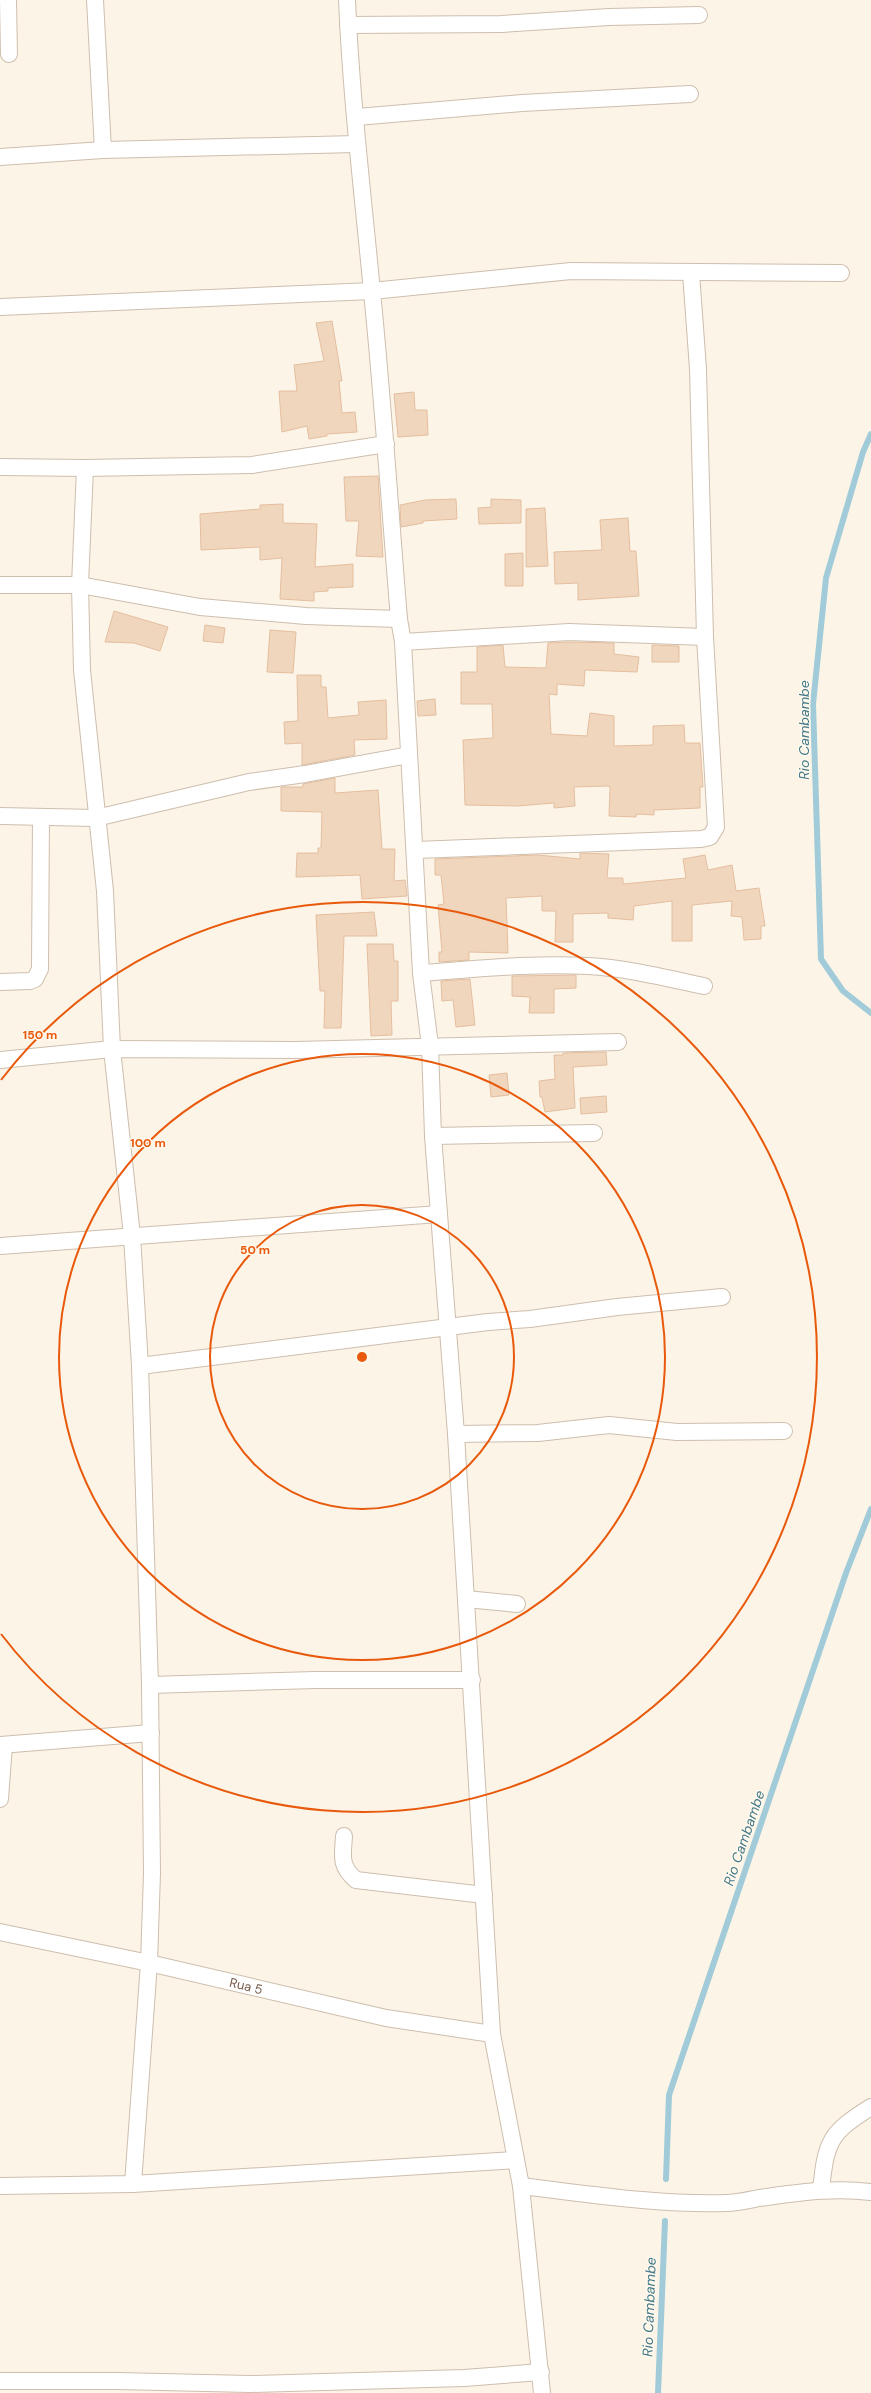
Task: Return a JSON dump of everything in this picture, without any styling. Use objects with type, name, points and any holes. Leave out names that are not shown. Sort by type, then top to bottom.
[{"type":"street","points":[[8,0],[9,54]]},
{"type":"street","points":[[95,0],[103,150]]},
{"type":"street","points":[[347,0],[357,117],[356,144],[372,291],[386,444],[399,619],[403,642],[416,850],[421,973],[430,1046],[433,1136],[446,1328],[456,1434],[472,1680],[492,2034],[521,2186],[542,2393]]},
{"type":"street","points":[[348,25],[501,24],[609,17],[699,15]]},
{"type":"street","points":[[357,117],[522,104],[690,94]]},
{"type":"street","points":[[0,157],[103,150],[356,144]]},
{"type":"street","points":[[0,306],[372,291],[570,271],[841,273]]},
{"type":"street","points":[[416,850],[710,837],[716,827],[705,637],[698,368],[691,273]]},
{"type":"street","points":[[0,467],[85,468],[252,465],[386,444]]},
{"type":"street","points":[[85,468],[80,585],[82,670],[96,818],[105,891],[112,1049],[132,1236],[140,1366],[150,1685],[152,1874],[149,1963],[133,2184]]},
{"type":"street","points":[[0,585],[80,585],[200,607],[306,616],[399,619]]},
{"type":"street","points":[[403,642],[569,632],[705,637]]},
{"type":"street","points":[[0,816],[96,818],[249,782],[305,774],[409,755]]},
{"type":"street","points":[[0,982],[30,981],[35,979],[40,969],[41,817]]},
{"type":"street","points":[[421,973],[533,964],[589,966],[634,972],[704,986]]},
{"type":"street","points":[[0,1060],[112,1049],[287,1051],[618,1042]]},
{"type":"street","points":[[433,1136],[594,1133]]},
{"type":"street","points":[[0,1246],[439,1214]]},
{"type":"street","points":[[140,1366],[488,1322],[530,1319],[617,1308],[722,1298]]},
{"type":"street","points":[[456,1434],[538,1433],[609,1425],[677,1432],[784,1431]]},
{"type":"street","points":[[466,1600],[517,1604]]},
{"type":"street","points":[[150,1685],[315,1680],[472,1680]]},
{"type":"street","points":[[0,1799],[2,1745],[151,1733]]},
{"type":"street","points":[[344,1836],[343,1863],[346,1872],[356,1880],[484,1895]]},
{"type":"street","name":"Rua 5","points":[[0,1932],[149,1963],[372,2015],[492,2034]]},
{"type":"street","points":[[821,2190],[824,2154],[834,2134],[871,2107]]},
{"type":"street","points":[[0,2186],[133,2184],[516,2160]]},
{"type":"street","points":[[521,2186],[638,2200],[702,2203],[729,2203],[821,2190],[847,2189],[871,2192]]},
{"type":"street","points":[[0,2381],[117,2381],[250,2384],[464,2378],[541,2372]]},
{"type":"building","points":[[332,321],[342,381],[339,381],[342,413],[355,412],[357,432],[327,434],[327,436],[309,439],[307,426],[282,432],[279,391],[297,391],[294,365],[324,361],[316,323]]},
{"type":"building","points":[[414,392],[415,410],[427,410],[428,435],[398,437],[394,394]]},
{"type":"building","points":[[378,476],[383,557],[356,556],[359,521],[346,521],[344,477]]},
{"type":"building","points":[[456,499],[457,519],[423,521],[423,523],[401,527],[400,505],[425,500]]},
{"type":"building","points":[[491,499],[521,500],[521,523],[479,524],[478,508],[491,507]]},
{"type":"building","points":[[283,504],[283,523],[317,524],[315,567],[353,564],[353,587],[328,588],[328,591],[314,592],[314,601],[280,599],[282,558],[260,560],[260,547],[201,550],[200,514],[260,509],[260,505]]},
{"type":"building","points":[[545,508],[548,566],[526,567],[526,509]]},
{"type":"building","points":[[628,518],[630,551],[636,551],[639,596],[578,600],[578,583],[555,584],[554,552],[602,550],[600,520]]},
{"type":"building","points":[[523,553],[523,586],[505,586],[505,554]]},
{"type":"building","points":[[114,611],[168,627],[160,651],[134,643],[105,642]]},
{"type":"building","points":[[205,625],[225,628],[223,643],[203,641]]},
{"type":"building","points":[[270,630],[296,632],[293,673],[267,672]]},
{"type":"building","points":[[548,643],[614,643],[614,654],[639,657],[637,672],[585,670],[584,686],[557,684],[557,695],[549,694],[551,734],[587,736],[590,713],[614,716],[614,746],[653,745],[653,726],[684,725],[685,743],[700,743],[703,787],[700,787],[700,808],[654,810],[654,815],[637,814],[636,817],[609,816],[609,786],[574,787],[575,806],[554,808],[554,803],[517,806],[465,805],[463,740],[493,738],[492,704],[461,704],[461,672],[477,672],[477,647],[503,645],[505,667],[546,668]]},
{"type":"building","points":[[652,645],[679,646],[679,662],[652,662]]},
{"type":"building","points":[[297,675],[321,675],[321,687],[326,687],[328,718],[359,715],[358,702],[386,700],[387,739],[354,740],[355,755],[302,765],[302,743],[285,744],[284,722],[298,721]]},
{"type":"building","points":[[435,699],[436,715],[418,716],[417,701]]},
{"type":"building","points":[[335,778],[335,793],[378,790],[382,849],[395,849],[394,881],[405,880],[407,896],[362,899],[360,875],[296,877],[297,853],[318,853],[318,848],[321,848],[322,812],[281,811],[281,787],[303,787],[303,784]]},
{"type":"building","points":[[580,853],[609,854],[607,878],[623,878],[623,884],[686,878],[683,859],[705,855],[708,870],[732,865],[736,891],[759,888],[765,926],[761,926],[761,939],[744,940],[742,917],[731,916],[732,901],[692,905],[692,941],[672,941],[672,901],[634,906],[633,920],[608,918],[608,913],[573,914],[573,942],[555,942],[556,911],[542,911],[542,896],[506,898],[508,953],[469,952],[469,960],[439,962],[439,952],[442,952],[438,905],[444,904],[441,875],[435,875],[435,859],[538,855],[580,859]]},
{"type":"building","points":[[374,912],[377,936],[344,936],[341,1028],[324,1028],[325,991],[320,991],[316,915]]},
{"type":"building","points":[[367,944],[393,944],[394,961],[398,961],[398,1001],[391,1001],[392,1035],[371,1036]]},
{"type":"building","points":[[576,975],[576,988],[554,989],[554,1013],[529,1013],[530,997],[512,996],[512,976]]},
{"type":"building","points":[[470,979],[475,1025],[456,1027],[453,1000],[442,1001],[441,981]]},
{"type":"building","points":[[606,1052],[607,1065],[573,1067],[575,1108],[545,1112],[542,1097],[540,1097],[539,1081],[555,1079],[554,1055],[563,1055],[563,1053]]},
{"type":"building","points":[[507,1073],[509,1095],[491,1097],[489,1075]]},
{"type":"building","points":[[606,1096],[607,1112],[581,1114],[580,1098]]},
{"type":"waterway","name":"Rio Cambambe","points":[[871,434],[863,452],[826,578],[813,704],[821,959],[843,991],[871,1013]]},
{"type":"waterway","name":"Rio Cambambe","points":[[666,2179],[669,2095],[846,1573],[871,1509]]},
{"type":"waterway","name":"Rio Cambambe","points":[[658,2393],[665,2221]]}]
